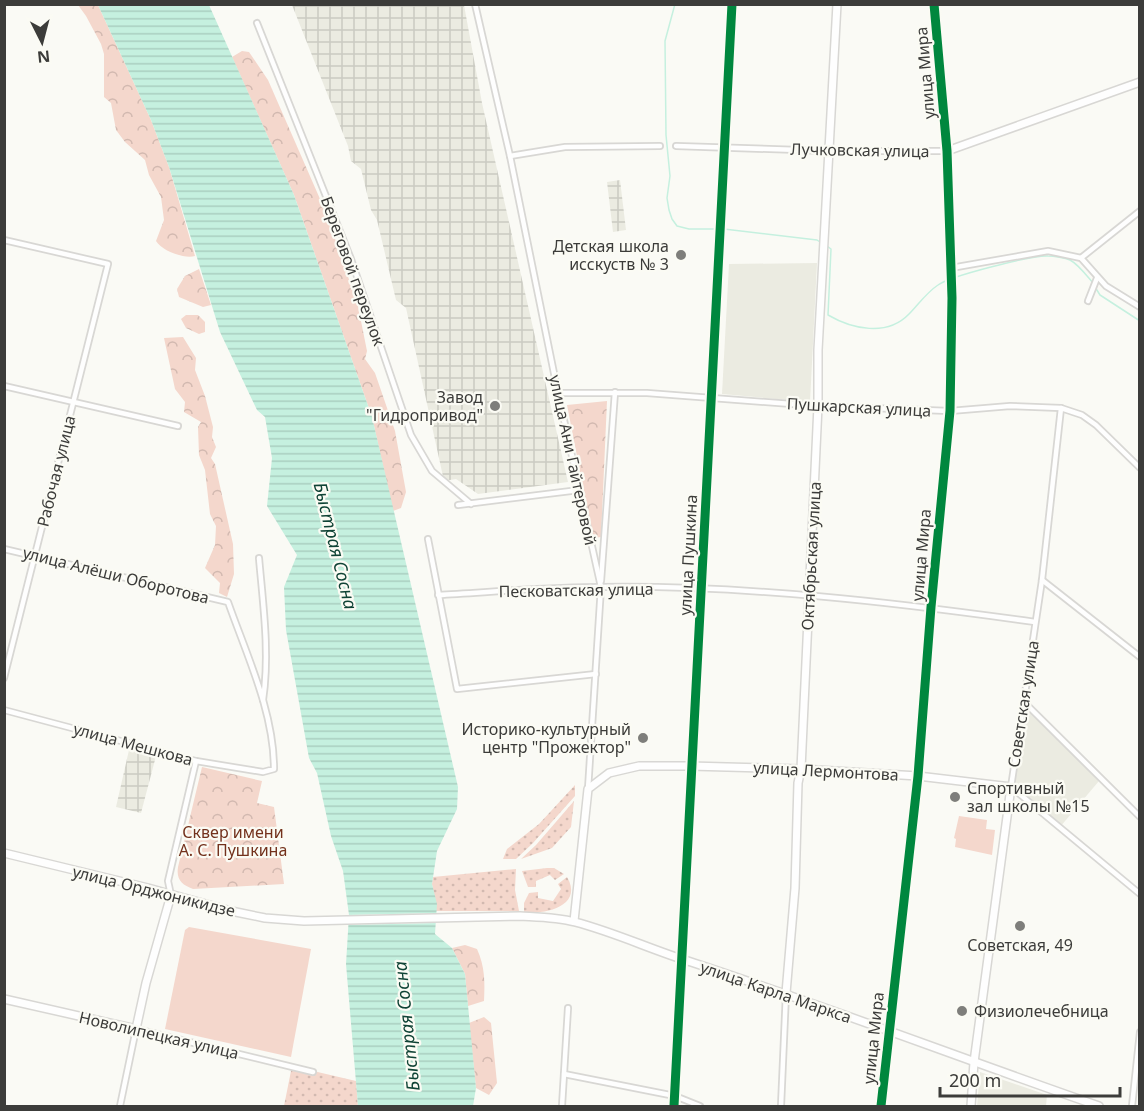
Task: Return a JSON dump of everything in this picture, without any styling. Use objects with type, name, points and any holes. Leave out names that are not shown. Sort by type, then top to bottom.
[{"type":"street","name":"улица Ани Гайтеровой","points":[[475,4],[510,156],[558,393],[601,587],[588,789],[574,921]]},
{"type":"street","name":"улица Пушкина","points":[[674,1107],[732,4]]},
{"type":"street","name":"Октябрьская улица","points":[[781,1107],[810,596],[818,406],[818,350],[837,4]]},
{"type":"street","name":"улица Мира","points":[[881,1107],[918,776],[931,607],[950,411],[951,268],[946,151],[934,4]]},
{"type":"street","name":"Береговой переулок","points":[[257,23],[351,259],[411,435],[432,471],[471,504]]},
{"type":"street","name":"Лучковская улица","points":[[676,146],[829,151],[946,151],[1140,82]]},
{"type":"street","points":[[510,156],[565,147],[660,146]]},
{"type":"street","points":[[1081,258],[1140,211]]},
{"type":"street","name":"Рабочая улица","points":[[4,240],[108,264],[4,678]]},
{"type":"street","points":[[951,268],[1048,251],[1081,258],[1106,286],[1140,307]]},
{"type":"street","points":[[1088,301],[1097,278]]},
{"type":"street","points":[[4,386],[178,426]]},
{"type":"street","points":[[601,587],[615,392]]},
{"type":"street","name":"Пушкарская улица","points":[[558,393],[615,392],[818,406],[950,411],[1010,406],[1061,408],[1082,415],[1096,425],[1140,468]]},
{"type":"street","name":"Советская улица","points":[[971,1107],[974,1062],[1011,787],[1042,580],[1061,408]]},
{"type":"street","points":[[458,505],[579,490]]},
{"type":"street","points":[[428,539],[457,689],[596,674]]},
{"type":"street","name":"улица Алёши Оборотова","points":[[4,549],[228,602],[263,702]]},
{"type":"street","points":[[259,558],[264,613],[266,680],[263,702]]},
{"type":"street","points":[[1042,580],[1140,657]]},
{"type":"street","name":"Песковатская улица","points":[[438,595],[601,587],[702,589],[931,607],[1035,622]]},
{"type":"street","name":"улица Мешкова","points":[[4,710],[196,761],[262,772],[274,769],[274,745],[263,702]]},
{"type":"street","points":[[1024,702],[1140,817]]},
{"type":"street","points":[[120,1107],[146,983],[171,895],[168,881],[196,761]]},
{"type":"street","name":"улица Лермонтова","points":[[588,789],[609,773],[639,766],[801,769],[918,776],[1011,787]]},
{"type":"street","points":[[1011,787],[1140,894]]},
{"type":"street","name":"улица Орджоникидзе","points":[[4,853],[265,918],[304,921],[517,916]]},
{"type":"street","name":"улица Карла Маркса","points":[[517,916],[574,921],[786,993],[1099,1107]]},
{"type":"street","name":"Новолипецкая улица","points":[[4,999],[313,1072]]},
{"type":"street","points":[[562,1107],[568,1008]]},
{"type":"street","points":[[1132,1107],[1140,1032]]},
{"type":"street","points":[[564,1074],[675,1096],[700,1107]]},
{"type":"shaded area","points":[[292,5],[464,5],[482,103],[568,482],[478,494],[456,479],[444,481],[406,308],[396,300],[377,220],[371,210],[361,169],[351,161],[348,146]]},
{"type":"shaded area","points":[[620,180],[626,230],[613,232],[607,182]]},
{"type":"shaded area","points":[[817,263],[810,402],[722,394],[729,264]]},
{"type":"shaded area","points":[[1025,706],[1099,781],[1060,827],[1012,786]]},
{"type":"shaded area","points":[[129,750],[156,756],[141,813],[116,807]]},
{"type":"shaded area","points":[[980,1072],[1047,1095],[1046,1106],[977,1106]]},
{"type":"green space","points":[[78,5],[98,5],[151,120],[169,167],[195,256],[174,253],[163,248],[156,241],[164,220],[161,197],[149,175],[145,160],[125,142],[116,130],[111,103],[104,97],[104,54],[101,44]]},
{"type":"green space","points":[[242,51],[249,52],[268,80],[327,215],[358,306],[367,351],[365,359],[375,373],[395,431],[406,492],[401,508],[393,511],[372,417],[294,195],[232,57]]},
{"type":"green space","points":[[199,269],[211,305],[203,307],[179,297],[177,289],[185,276]]},
{"type":"green space","points":[[186,315],[198,315],[205,322],[205,332],[199,334],[186,328],[181,319]]},
{"type":"green space","points":[[183,337],[196,358],[195,370],[213,427],[212,437],[216,447],[211,458],[215,464],[233,544],[234,574],[227,597],[219,593],[220,583],[205,568],[215,545],[216,526],[210,514],[205,470],[199,455],[198,427],[201,422],[184,412],[185,402],[175,389],[164,338]]},
{"type":"green space","points":[[607,401],[601,537],[593,538],[567,405]]},
{"type":"green space","name":"Сквер имени А. С. Пушкина","points":[[202,767],[262,781],[257,803],[274,807],[284,884],[193,889],[181,881],[178,867]]},
{"type":"green space","points":[[575,785],[575,796],[533,843],[516,859],[503,859],[507,849],[539,824]]},
{"type":"green space","points":[[574,801],[571,827],[552,848],[521,859],[536,845]]},
{"type":"green space","points":[[959,816],[987,820],[986,829],[995,830],[992,855],[955,847],[956,839],[954,838]]},
{"type":"green space","points":[[554,868],[564,874],[555,880],[550,875],[536,881],[536,887],[528,887],[522,871]]},
{"type":"green space","points":[[516,869],[515,890],[519,911],[436,911],[433,877]]},
{"type":"green space","points":[[567,877],[571,887],[566,902],[551,910],[524,912],[524,903],[529,893],[538,892],[538,898],[553,901],[561,889],[558,884]]},
{"type":"green space","points":[[189,927],[311,949],[291,1057],[165,1029],[185,930]]},
{"type":"green space","points":[[465,945],[477,949],[482,962],[484,981],[484,1001],[468,1006],[465,974],[452,948]]},
{"type":"green space","points":[[484,1017],[491,1023],[497,1083],[489,1095],[476,1088],[469,1023]]},
{"type":"green space","points":[[292,1066],[356,1081],[358,1106],[284,1106]]},
{"type":"water","name":"Быстрая Сосна","points":[[98,5],[209,5],[294,195],[372,417],[458,787],[457,809],[437,851],[432,884],[437,904],[435,934],[452,948],[465,974],[476,1088],[473,1106],[358,1106],[346,964],[349,915],[343,871],[331,836],[317,773],[309,758],[286,630],[284,587],[297,555],[267,506],[272,458],[265,417],[257,410],[220,332],[169,167],[151,120]]},
{"type":"pier","points":[[439,913],[439,923],[345,925],[346,915]]},
{"type":"waterway","points":[[675,4],[665,41],[666,135],[670,176],[667,198],[669,210],[677,226],[689,229],[716,229]]},
{"type":"waterway","points":[[724,229],[820,242]]},
{"type":"waterway","points":[[827,246],[831,249],[828,315],[858,327],[890,326],[909,314],[930,292],[946,281],[1026,259],[1048,256],[1070,260],[1093,283]]},
{"type":"waterway","points":[[1095,287],[1100,295],[1140,321]]},
{"type":"cycle path","points":[[674,1106],[732,4]]},
{"type":"cycle path","points":[[881,1106],[918,776],[931,607],[950,411],[952,298],[947,151],[934,4]]},
{"type":"place","name":"Детская школа исскуств № 3","points":[[681,255]]},
{"type":"place","name":"Завод \"Гидропривод\"","points":[[495,406]]},
{"type":"place","name":"Историко-культурный центр \"Прожектор\"","points":[[643,738]]},
{"type":"place","name":"Спортивный зал школы №15","points":[[955,797]]},
{"type":"place","name":"Советская, 49","points":[[1020,926]]},
{"type":"place","name":"Физиолечебница","points":[[962,1011]]}]
